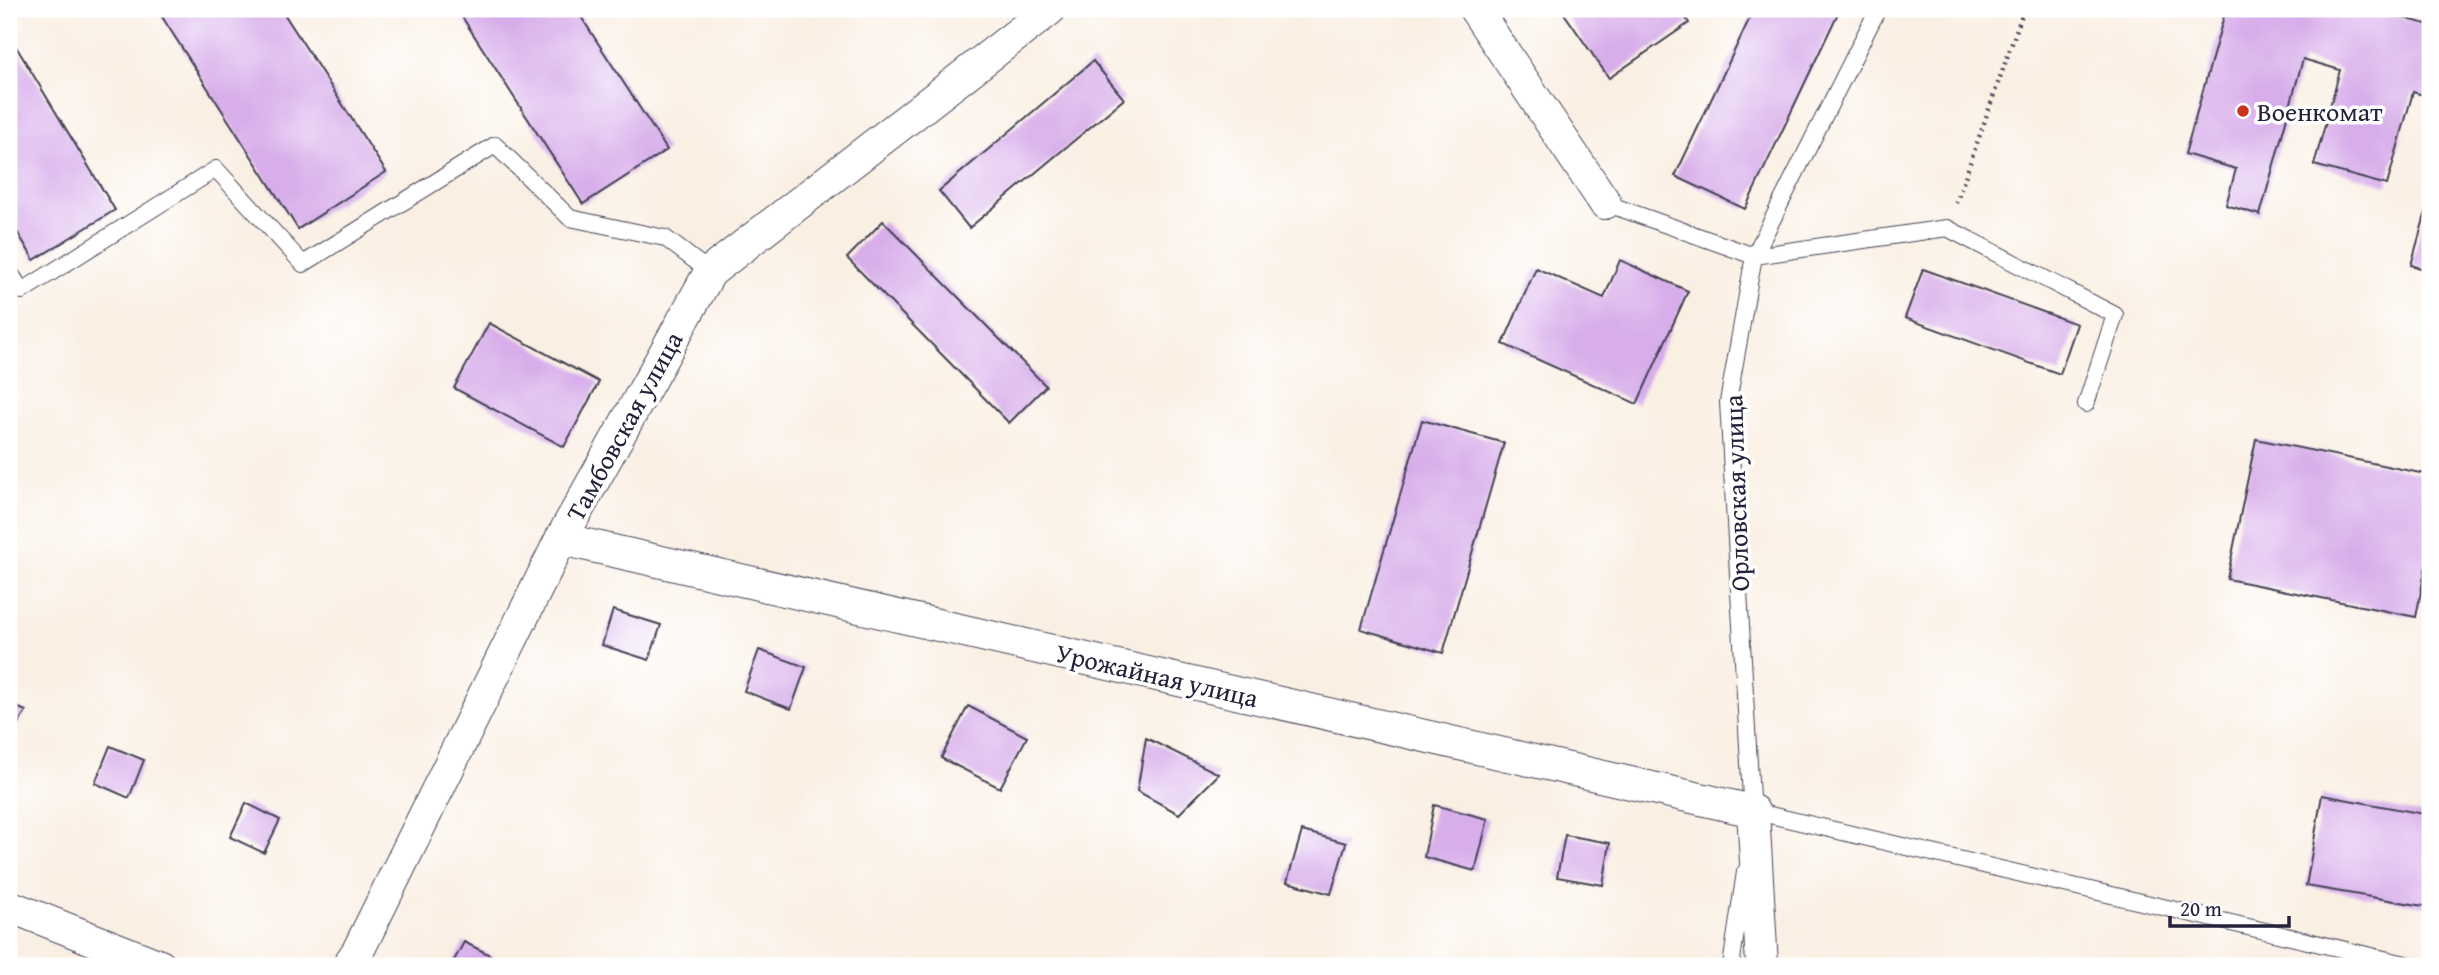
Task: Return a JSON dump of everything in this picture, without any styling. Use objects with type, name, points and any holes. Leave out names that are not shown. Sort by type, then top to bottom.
[{"type":"street","name":"Тамбовская улица","points":[[348,966],[561,539],[710,272],[1050,9]]},
{"type":"street","points":[[1475,9],[1605,203]]},
{"type":"street","name":"Урожайная улица","points":[[561,539],[1753,811]]},
{"type":"street","name":"Орловская улица","points":[[1753,811],[1762,966]]},
{"type":"street","points":[[9,906],[160,966]]},
{"type":"lane","name":"Орловская улица","points":[[1753,811],[1728,402],[1754,256],[1878,9]]},
{"type":"lane","points":[[9,271],[22,291],[216,169],[303,264],[495,145],[570,218],[665,238],[710,272]]},
{"type":"lane","points":[[1605,203],[1754,256],[1947,228],[2115,315],[2086,404]]},
{"type":"lane","points":[[1731,966],[1753,811],[2414,966]]},
{"type":"path","points":[[1947,228],[2024,9]]},
{"type":"building","points":[[157,9],[281,9],[386,172],[298,229]]},
{"type":"building","points":[[457,9],[576,9],[667,150],[583,204]]},
{"type":"building","points":[[1561,9],[1679,9],[1689,23],[1609,78]]},
{"type":"building","points":[[1754,9],[1840,9],[1745,209],[1675,176]]},
{"type":"building","name":"Военкомат","points":[[2226,9],[2370,9],[2430,25],[2430,97],[2413,92],[2387,185],[2314,165],[2340,70],[2303,59],[2260,215],[2226,205],[2236,169],[2185,154]]},
{"type":"building","points":[[9,35],[115,210],[34,260],[9,218]]},
{"type":"building","points":[[1093,61],[1124,99],[969,228],[939,191]]},
{"type":"building","points":[[2430,201],[2430,271],[2411,265]]},
{"type":"building","points":[[883,221],[1046,386],[1009,423],[847,258]]},
{"type":"building","points":[[1620,260],[1688,291],[1637,404],[1503,344],[1536,268],[1604,298]]},
{"type":"building","points":[[1923,269],[2077,324],[2060,374],[1905,318]]},
{"type":"building","points":[[489,323],[599,382],[564,447],[454,388]]},
{"type":"building","points":[[1422,420],[1504,443],[1443,653],[1361,629]]},
{"type":"building","points":[[2256,439],[2430,475],[2430,545],[2416,617],[2227,579]]},
{"type":"building","points":[[613,610],[661,625],[649,660],[602,645]]},
{"type":"building","points":[[759,650],[806,667],[791,709],[744,691]]},
{"type":"building","points":[[9,704],[26,711],[9,738]]},
{"type":"building","points":[[968,706],[1027,737],[1000,788],[941,758]]},
{"type":"building","points":[[1146,738],[1219,774],[1179,814],[1137,791]]},
{"type":"building","points":[[110,746],[144,760],[129,798],[95,783]]},
{"type":"building","points":[[2322,795],[2430,815],[2430,907],[2306,886]]},
{"type":"building","points":[[246,803],[280,820],[264,853],[230,837]]},
{"type":"building","points":[[1434,805],[1488,819],[1475,871],[1424,857]]},
{"type":"building","points":[[1302,831],[1346,843],[1331,894],[1287,882]]},
{"type":"building","points":[[1565,835],[1610,843],[1603,885],[1557,877]]},
{"type":"building","points":[[464,942],[492,956],[487,966],[451,966]]},
{"type":"place","name":"Военкомат","points":[[2243,111]]}]
